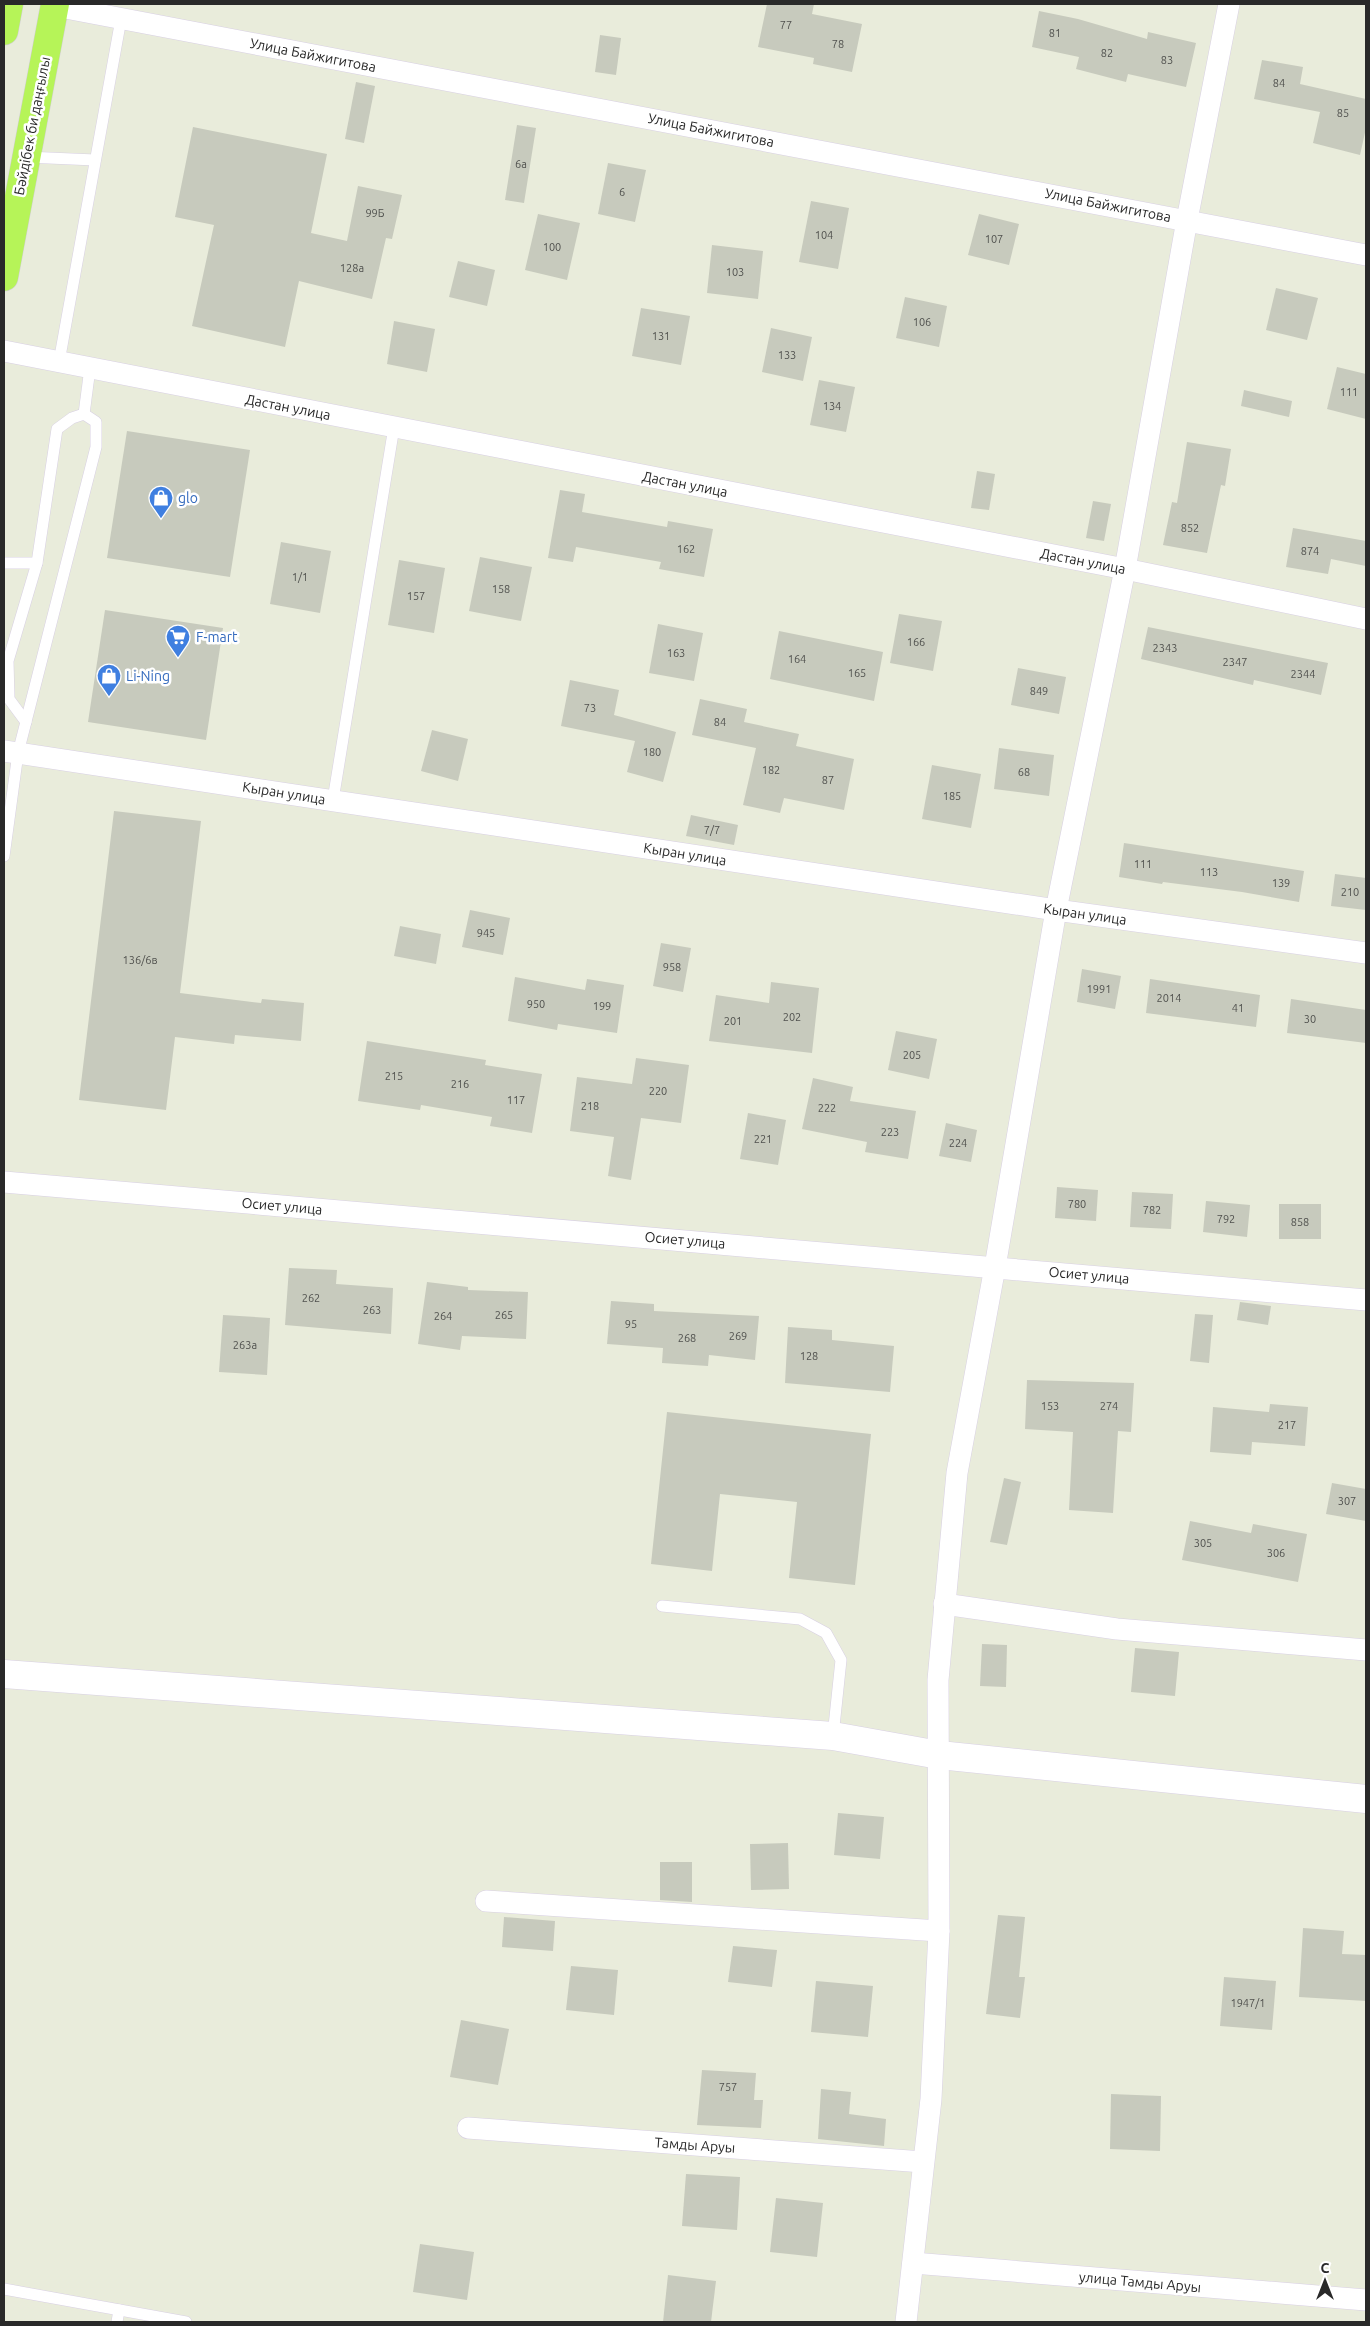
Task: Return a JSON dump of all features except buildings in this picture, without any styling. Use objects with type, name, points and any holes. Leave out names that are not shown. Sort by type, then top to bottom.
[{"type":"main road","points":[[4,31],[9,4]]},
{"type":"main road","name":"Бәйдібек би даңғылы","points":[[4,277],[55,5]]},
{"type":"street","points":[[906,2322],[931,2100],[940,1931],[938,1680],[956,1473],[995,1267],[1056,910],[1125,570],[1187,220],[1229,4]]},
{"type":"street","name":"Улица Байжигитова","points":[[55,5],[1366,255]]},
{"type":"street","name":"Дастан улица","points":[[4,351],[1125,570],[1366,619]]},
{"type":"street","name":"Кыран улица","points":[[11,752],[1056,910],[1366,953]]},
{"type":"street","name":"Осиет улица","points":[[4,1182],[1366,1300]]},
{"type":"street","points":[[944,1604],[1117,1629],[1366,1650]]},
{"type":"street","points":[[4,1674],[833,1736],[939,1755],[1366,1799]]},
{"type":"street","points":[[486,1901],[940,1931]]},
{"type":"street","name":"Тамды Аруы","points":[[468,2128],[923,2162]]},
{"type":"street","name":"улица Тамды Аруы","points":[[913,2264],[1366,2300]]},
{"type":"lane","points":[[59,362],[122,18]]},
{"type":"lane","points":[[26,157],[95,160]]},
{"type":"lane","points":[[84,414],[90,368]]},
{"type":"lane","points":[[26,722],[9,699],[8,661],[37,563],[57,428],[72,418],[84,414]]},
{"type":"lane","points":[[4,856],[11,752],[26,722],[96,447],[96,422],[84,414]]},
{"type":"lane","points":[[333,800],[394,427]]},
{"type":"lane","points":[[4,564],[37,563]]},
{"type":"lane","points":[[662,1606],[800,1619],[826,1633],[842,1660],[833,1736]]},
{"type":"lane","points":[[4,2289],[180,2322]]},
{"type":"lane","points":[[117,2322],[119,2310]]},
{"type":"place","name":"glo","points":[[161,519]]},
{"type":"place","name":"F-mart","points":[[178,658]]},
{"type":"place","name":"Li-Ning","points":[[109,697]]}]
